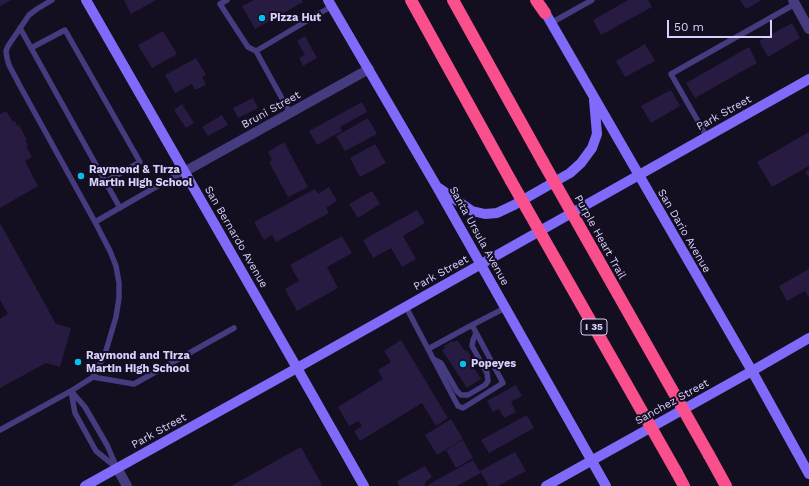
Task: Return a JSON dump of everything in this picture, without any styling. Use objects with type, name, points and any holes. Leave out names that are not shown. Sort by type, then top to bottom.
[{"type":"highway","name":"I 35","points":[[411,0],[511,181],[684,486]]},
{"type":"highway","name":"Purple Heart Trail","points":[[452,0],[726,486]]},
{"type":"highway","points":[[537,0],[548,18]]},
{"type":"main road","name":"San Bernardo Avenue","points":[[86,0],[364,486]]},
{"type":"main road","name":"Santa Ursula Avenue","points":[[330,3],[437,187],[606,486]]},
{"type":"main road","name":"San Dario Avenue","points":[[548,18],[752,371],[809,474]]},
{"type":"main road","name":"Park Street","points":[[85,486],[406,307],[809,79]]},
{"type":"main road","points":[[437,187],[472,211],[485,214],[497,213],[570,173],[581,163],[592,148],[597,134],[594,97]]},
{"type":"main road","name":"Sanchez Street","points":[[546,486],[809,338]]},
{"type":"street","points":[[794,2],[809,29]]},
{"type":"street","name":"Bruni Street","points":[[184,172],[369,69]]},
{"type":"street","points":[[117,468],[128,486]]},
{"type":"lane","points":[[0,430],[71,391],[93,377],[105,354],[116,317],[119,298],[119,283],[116,266],[110,251],[9,65],[7,58],[6,51],[8,46],[29,15],[52,0]]},
{"type":"lane","points":[[227,0],[220,4],[248,47],[256,51],[290,113]]},
{"type":"lane","points":[[548,18],[592,0]]},
{"type":"lane","points":[[707,137],[671,74],[794,2]]},
{"type":"lane","points":[[256,51],[330,3]]},
{"type":"lane","points":[[20,28],[120,208]]},
{"type":"lane","points":[[31,48],[65,30],[140,162],[105,182]]},
{"type":"lane","points":[[95,222],[184,172]]},
{"type":"lane","points":[[406,307],[458,406],[463,408],[503,383],[472,325]]},
{"type":"lane","points":[[428,349],[505,308]]},
{"type":"lane","points":[[93,377],[134,384],[234,328]]},
{"type":"lane","points":[[433,358],[441,363],[457,391],[461,395],[468,395],[485,385],[488,381],[487,373],[472,346],[476,333]]},
{"type":"lane","points":[[71,391],[85,407],[107,445],[117,468]]},
{"type":"lane","points":[[71,391],[75,413],[96,451],[117,468]]},
{"type":"building","points":[[0,0],[11,0],[0,6]]},
{"type":"building","points":[[124,0],[156,0],[131,14]]},
{"type":"building","name":"Pizza Hut","points":[[254,0],[302,0],[303,2],[255,29],[242,6]]},
{"type":"building","points":[[628,0],[648,0],[652,7],[601,35],[593,20]]},
{"type":"building","points":[[740,0],[762,0],[746,9]]},
{"type":"building","points":[[792,23],[800,38],[768,57],[759,41]]},
{"type":"building","points":[[163,31],[177,54],[152,68],[138,45]]},
{"type":"building","points":[[305,36],[317,58],[303,66],[299,58],[305,55],[297,41]]},
{"type":"building","points":[[645,44],[655,61],[625,77],[616,61]]},
{"type":"building","points":[[749,47],[757,63],[695,98],[686,83]]},
{"type":"building","points":[[196,58],[206,75],[202,77],[206,85],[195,90],[192,84],[175,93],[165,75]]},
{"type":"building","points":[[671,90],[680,106],[651,123],[641,106]]},
{"type":"building","points":[[253,98],[258,108],[238,118],[233,108]]},
{"type":"building","points":[[362,102],[367,112],[340,127],[342,131],[317,145],[309,131]]},
{"type":"building","points":[[182,104],[194,123],[186,128],[174,110]]},
{"type":"building","points":[[6,111],[13,122],[15,121],[17,126],[19,125],[27,140],[25,140],[28,145],[26,146],[32,157],[25,161],[38,186],[0,208],[0,114]]},
{"type":"building","points":[[222,115],[228,125],[208,136],[202,127]]},
{"type":"building","points":[[368,118],[377,134],[345,151],[336,136]]},
{"type":"building","points":[[809,132],[809,166],[772,187],[757,162]]},
{"type":"building","points":[[284,142],[308,187],[288,197],[269,162],[272,160],[268,152]]},
{"type":"building","points":[[375,144],[386,163],[360,177],[350,158]]},
{"type":"building","points":[[809,169],[809,178],[805,172]]},
{"type":"building","points":[[329,187],[337,201],[326,208],[329,213],[276,242],[272,235],[264,240],[254,222],[315,189],[318,194]]},
{"type":"building","points":[[372,191],[380,204],[358,218],[349,204]]},
{"type":"building","points":[[417,210],[425,223],[403,236],[416,259],[402,267],[391,248],[373,258],[363,240]]},
{"type":"building","points":[[0,223],[56,324],[71,328],[60,367],[46,363],[0,388],[0,319],[8,314],[0,300]]},
{"type":"building","points":[[342,236],[352,253],[327,267],[338,288],[297,311],[285,289],[299,281],[290,265]]},
{"type":"building","points":[[809,269],[809,298],[805,291],[787,301],[779,286]]},
{"type":"building","points":[[401,340],[448,418],[436,426],[422,403],[360,441],[354,431],[362,426],[358,421],[349,426],[338,407],[383,379],[378,370],[391,362],[384,351]]},
{"type":"building","name":"Popeyes","points":[[457,340],[465,351],[467,350],[475,363],[472,365],[481,379],[467,388],[442,350],[445,348],[444,346]]},
{"type":"building","points":[[516,385],[522,396],[511,402],[516,412],[504,418],[499,409],[493,412],[487,401]]},
{"type":"building","points":[[527,415],[534,428],[489,453],[481,440]]},
{"type":"building","points":[[451,419],[463,439],[437,455],[425,435]]},
{"type":"building","points":[[463,440],[473,458],[456,468],[446,450]]},
{"type":"building","points":[[301,447],[322,485],[231,486]]},
{"type":"building","points":[[515,452],[526,471],[498,486],[489,486],[480,471]]},
{"type":"building","points":[[473,460],[481,473],[457,486],[426,486]]},
{"type":"building","points":[[425,466],[432,477],[425,482],[426,484],[423,486],[399,486],[397,481]]},
{"type":"place","name":"Pizza Hut","points":[[262,18]]},
{"type":"place","name":"Raymond & Tirza Martin High School","points":[[81,176]]},
{"type":"place","name":"Raymond and Tirza Martin High School","points":[[78,362]]},
{"type":"place","name":"Popeyes","points":[[463,364]]}]
